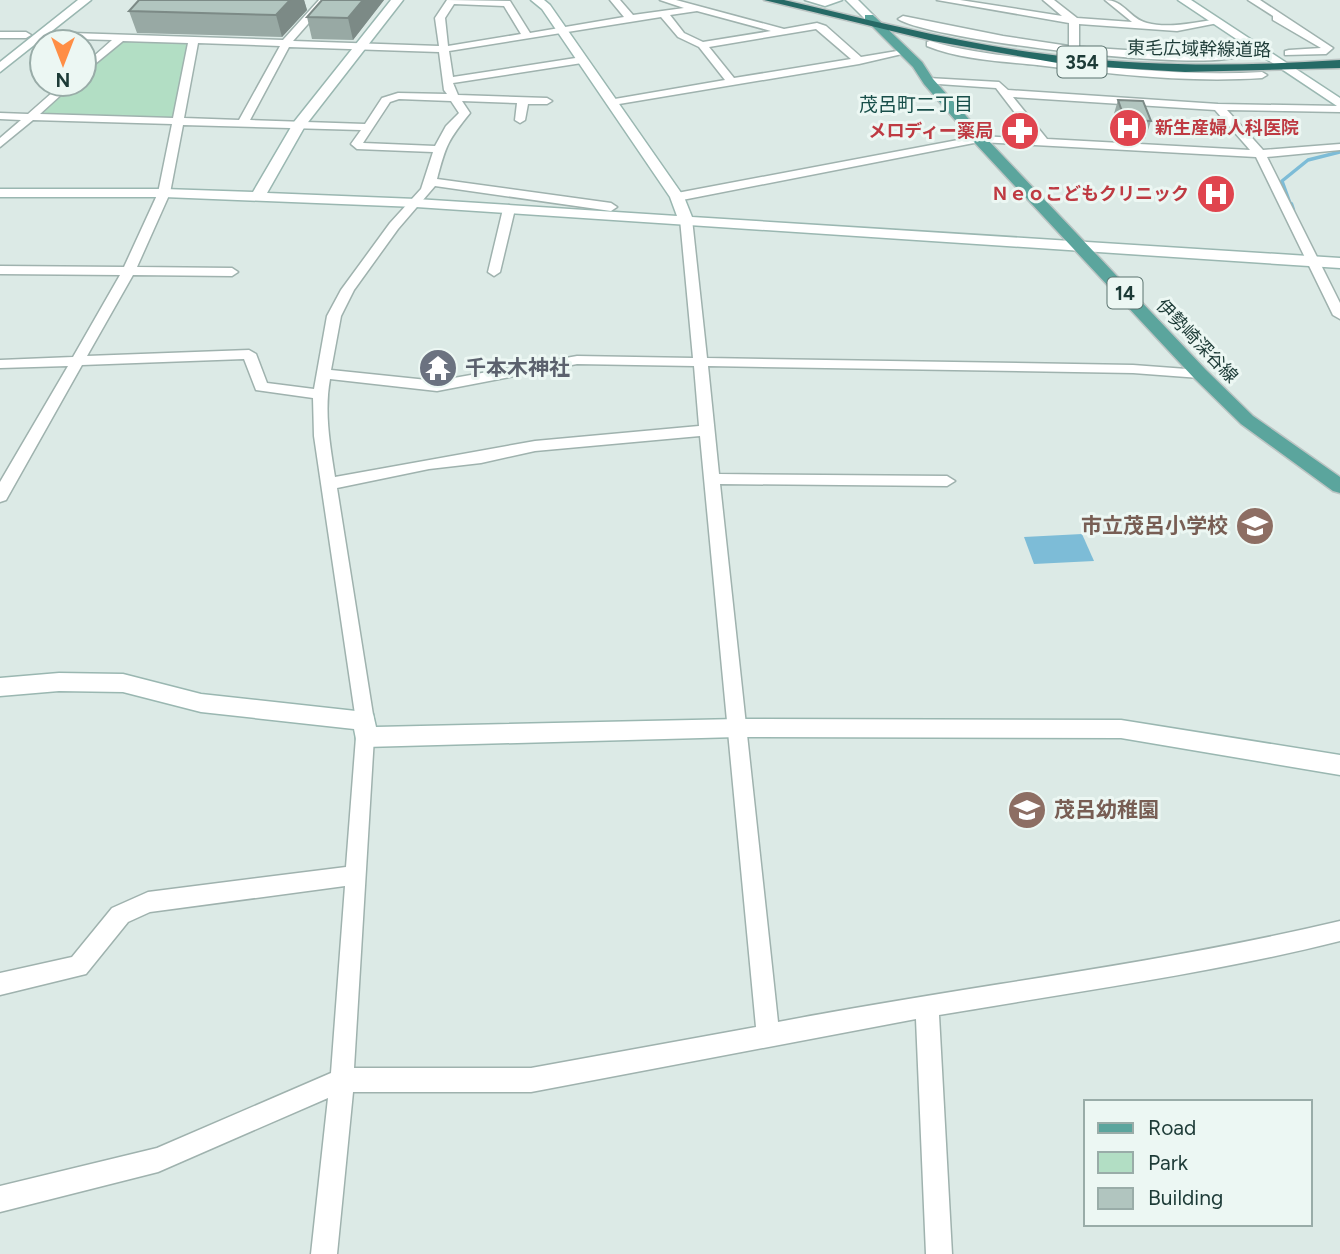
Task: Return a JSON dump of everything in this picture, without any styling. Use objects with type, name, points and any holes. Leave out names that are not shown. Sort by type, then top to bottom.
[{"type":"highway","name":"東毛広域幹線道路","points":[[770,0],[1021,46],[1134,56],[1281,64],[1340,64]]},
{"type":"highway","name":"東毛広域幹線道路","points":[[796,0],[864,18]]},
{"type":"highway","name":"東毛広域幹線道路","points":[[880,26],[1009,52],[1102,64],[1231,70],[1340,57]]},
{"type":"main road","name":"伊勢崎深谷線","points":[[864,18],[880,26],[918,65],[928,81]]},
{"type":"main road","name":"伊勢崎深谷線","points":[[864,18],[897,54],[928,81],[1200,374],[1247,419],[1340,486]]},
{"type":"street","points":[[0,56],[70,0]]},
{"type":"street","points":[[50,28],[85,0]]},
{"type":"street","points":[[242,124],[287,42],[324,0]]},
{"type":"street","points":[[258,195],[299,125],[359,45],[397,0]]},
{"type":"street","points":[[537,0],[546,7],[613,102],[677,197],[686,219],[768,1037]]},
{"type":"street","points":[[615,0],[631,19]]},
{"type":"street","points":[[665,0],[783,32]]},
{"type":"street","points":[[811,0],[825,3],[836,0]]},
{"type":"street","points":[[844,0],[864,18]]},
{"type":"street","points":[[852,0],[864,18]]},
{"type":"street","points":[[942,0],[1074,21],[1177,28],[1217,22]]},
{"type":"street","points":[[1048,0],[1074,21]]},
{"type":"street","points":[[1110,0],[1143,26]]},
{"type":"street","points":[[1184,0],[1340,106]]},
{"type":"street","points":[[1253,0],[1340,51]]},
{"type":"street","points":[[465,113],[454,98],[448,81],[440,18],[452,1],[507,3],[528,37]]},
{"type":"street","points":[[98,37],[445,49],[700,8]]},
{"type":"street","points":[[664,14],[681,35],[702,45],[732,82]]},
{"type":"street","points":[[1279,15],[1276,18],[1328,48],[1326,51],[1289,53]]},
{"type":"street","points":[[903,19],[943,29],[1134,56],[1237,55]]},
{"type":"street","points":[[1074,21],[1074,49]]},
{"type":"street","points":[[702,45],[822,28],[859,61]]},
{"type":"street","points":[[928,29],[943,29]]},
{"type":"street","points":[[0,35],[26,35]]},
{"type":"street","points":[[98,58],[120,38]]},
{"type":"street","points":[[1,493],[130,270],[164,193],[194,40]]},
{"type":"street","points":[[930,44],[974,54],[1063,66],[1213,75],[1262,75]]},
{"type":"street","points":[[0,68],[28,45]]},
{"type":"street","points":[[1009,52],[1030,62]]},
{"type":"street","points":[[613,102],[897,54]]},
{"type":"street","points":[[448,81],[582,60]]},
{"type":"street","points":[[1063,66],[1068,88]]},
{"type":"street","points":[[520,120],[521,93],[538,67]]},
{"type":"street","points":[[1213,75],[1231,70]]},
{"type":"street","points":[[928,81],[995,83],[1043,142]]},
{"type":"street","points":[[1005,93],[1068,88],[1217,107],[1340,106]]},
{"type":"street","points":[[324,1254],[342,1080],[365,729],[321,436],[320,394],[334,316],[348,290],[394,226],[431,182],[439,149],[450,128],[465,113],[521,93]]},
{"type":"street","points":[[439,149],[358,146],[386,100],[392,98],[454,98],[521,93],[547,101]]},
{"type":"street","points":[[0,145],[53,98]]},
{"type":"street","points":[[1217,107],[1260,154],[1340,315]]},
{"type":"street","points":[[0,116],[368,127]]},
{"type":"street","points":[[677,197],[979,139],[1260,154],[1340,147]]},
{"type":"street","points":[[431,182],[611,208]]},
{"type":"street","points":[[0,193],[258,195],[416,203],[1340,263]]},
{"type":"street","points":[[494,272],[509,209]]},
{"type":"street","points":[[0,270],[232,272]]},
{"type":"street","points":[[0,364],[249,354],[261,387],[320,394]]},
{"type":"street","points":[[324,374],[437,386],[577,360],[1133,369],[1200,374]]},
{"type":"street","points":[[328,484],[535,446],[709,430]]},
{"type":"street","points":[[713,479],[947,481]]},
{"type":"street","points":[[0,687],[59,682],[123,683],[201,703],[365,729],[1121,730],[1175,736],[1288,759],[1340,765]]},
{"type":"street","points":[[0,984],[78,967],[120,915],[148,902],[356,875]]},
{"type":"street","points":[[0,1199],[158,1160],[342,1080],[531,1080],[927,1006],[1273,948],[1340,931]]},
{"type":"street","points":[[927,1006],[939,1254]]},
{"type":"green space","points":[[124,40],[189,43],[174,118],[44,115],[41,112],[57,98],[98,98],[98,62]]},
{"type":"water","points":[[1082,534],[1094,561],[1034,564],[1024,537]]},
{"type":"building","points":[[139,0],[290,0],[276,15],[129,11]]},
{"type":"building","points":[[322,0],[363,0],[348,18],[307,17]]},
{"type":"building","points":[[1118,100],[1143,101],[1151,121],[1125,120]]},
{"type":"waterway","points":[[1291,206],[1282,181],[1308,160],[1340,152]]},
{"type":"waterway","points":[[1291,204],[1293,210]]},
{"type":"place","name":"新生産婦人科医院","points":[[1128,128]]},
{"type":"place","name":"メロディー薬局","points":[[1020,131]]},
{"type":"place","name":"Ｎｅｏこどもクリニック","points":[[1216,194]]},
{"type":"place","name":"千本木神社","points":[[438,368]]},
{"type":"place","name":"市立茂呂小学校","points":[[1255,526]]},
{"type":"place","name":"茂呂幼稚園","points":[[1027,810]]},
{"type":"district","name":"茂呂町二丁目","points":[[916,104]]}]
